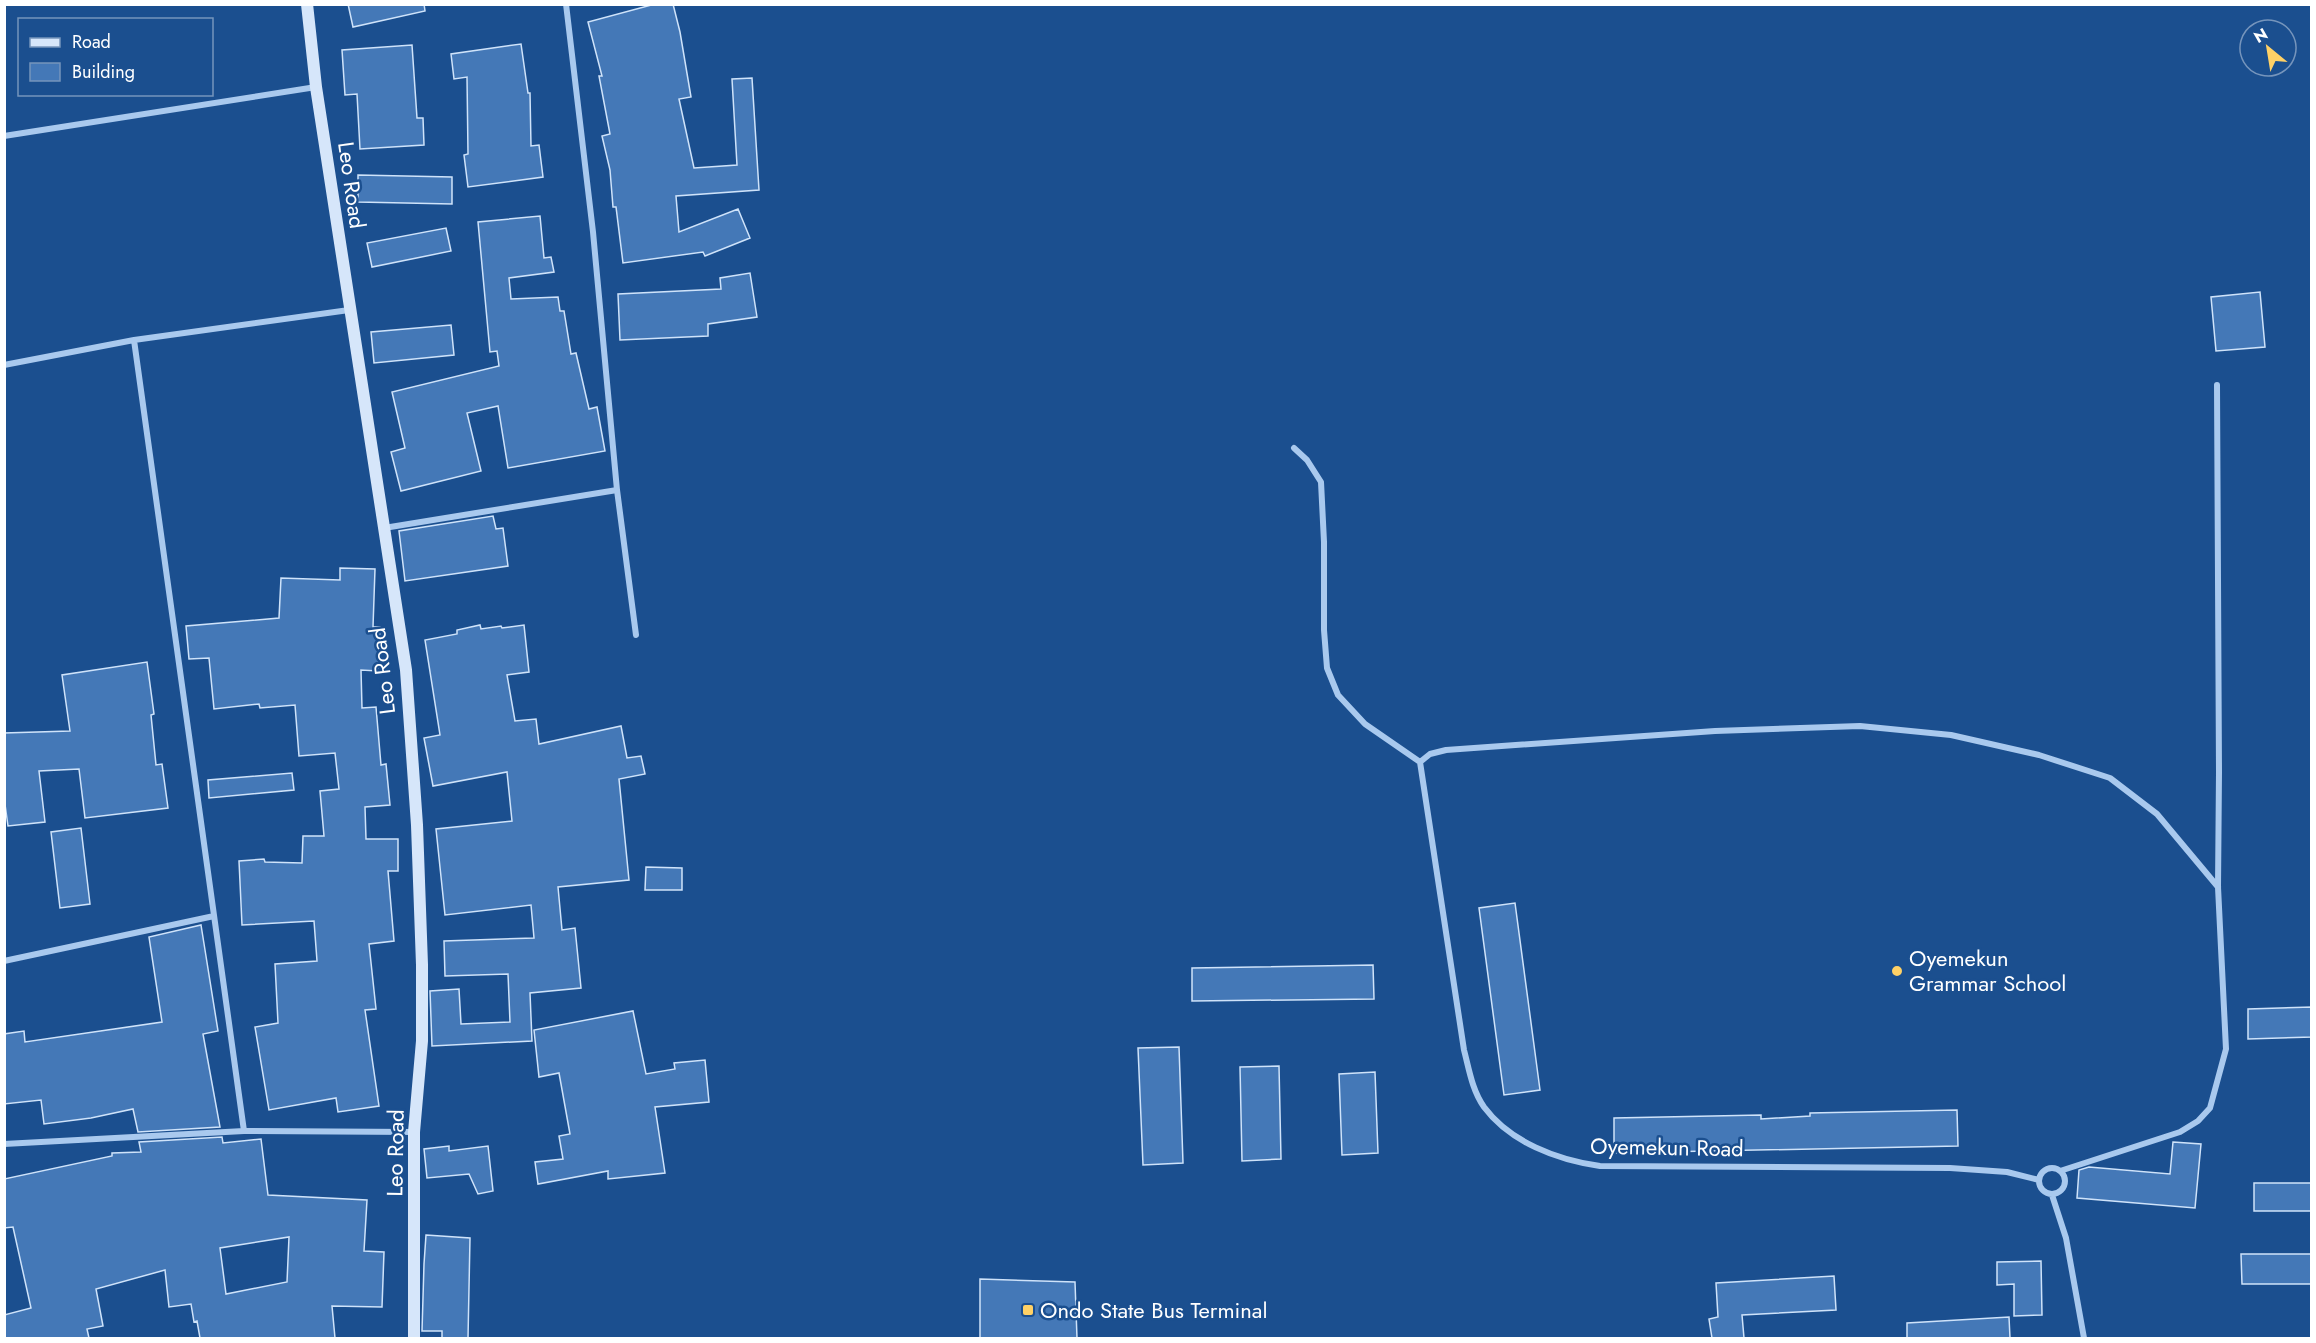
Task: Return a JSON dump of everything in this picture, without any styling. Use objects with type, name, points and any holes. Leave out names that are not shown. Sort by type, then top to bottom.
[{"type":"street","name":"Leo Road","points":[[307,4],[316,87],[349,310],[406,670],[417,825],[422,964],[422,1041],[414,1132],[414,1338]]},
{"type":"street","points":[[566,4],[593,232],[617,490],[636,635]]},
{"type":"street","points":[[4,136],[316,87]]},
{"type":"street","points":[[4,365],[134,340],[349,310]]},
{"type":"street","points":[[134,340],[244,1131]]},
{"type":"street","points":[[2084,1338],[2066,1238],[2052,1195],[2042,1190],[2039,1180],[2045,1170],[2050,1168],[2061,1171],[2180,1132],[2198,1121],[2210,1107],[2226,1049],[2218,887],[2217,385]]},
{"type":"street","points":[[1294,448],[1307,460],[1321,482],[1327,668],[1338,695],[1365,724],[1420,762],[1430,754],[1446,750],[1715,732],[1860,726],[1952,735],[2039,754],[2110,778],[2157,814],[2218,887]]},
{"type":"street","points":[[384,528],[617,490]]},
{"type":"street","name":"Oyemekun Road","points":[[1420,762],[1464,1050],[1471,1082],[1483,1105],[1503,1129],[1559,1158],[1600,1166],[1950,1168],[2007,1172],[2039,1180]]},
{"type":"street","points":[[4,962],[214,916]]},
{"type":"street","points":[[4,1144],[244,1131],[414,1132]]},
{"type":"street","points":[[2052,1195],[2062,1191],[2065,1186],[2066,1180],[2061,1171]]},
{"type":"building","points":[[348,4],[424,4],[425,11],[353,27]]},
{"type":"building","points":[[655,4],[673,4],[680,32],[691,97],[679,99],[694,168],[737,165],[732,79],[752,78],[759,190],[676,196],[679,232],[738,209],[750,238],[705,256],[703,252],[623,263],[616,207],[613,207],[610,170],[602,136],[610,134],[599,76],[602,76],[588,22]]},
{"type":"building","points":[[521,44],[528,93],[530,93],[531,146],[539,145],[543,177],[468,187],[464,155],[468,154],[467,77],[454,79],[451,54]]},
{"type":"building","points":[[412,45],[417,118],[423,118],[424,145],[360,149],[357,94],[345,95],[342,50]]},
{"type":"building","points":[[358,175],[452,177],[452,204],[358,202]]},
{"type":"building","points":[[540,216],[544,258],[551,257],[554,272],[509,278],[511,299],[558,297],[560,311],[564,311],[571,354],[576,353],[589,409],[597,407],[605,451],[508,468],[498,406],[467,413],[481,471],[401,491],[391,452],[405,448],[392,392],[499,366],[497,351],[490,352],[478,222]]},
{"type":"building","points":[[446,228],[451,251],[372,267],[367,243]]},
{"type":"building","points":[[750,273],[757,317],[708,324],[708,336],[620,340],[618,294],[721,289],[720,278]]},
{"type":"building","points":[[2260,292],[2265,347],[2216,351],[2211,297]]},
{"type":"building","points":[[451,325],[454,355],[374,363],[371,332]]},
{"type":"building","points":[[493,516],[496,529],[503,528],[508,566],[405,581],[399,531]]},
{"type":"building","points":[[340,568],[375,569],[373,627],[380,627],[378,671],[361,670],[362,708],[376,707],[381,765],[386,764],[390,805],[365,807],[366,839],[398,839],[398,871],[388,871],[394,941],[369,944],[376,1009],[365,1010],[379,1106],[338,1112],[336,1098],[269,1110],[255,1027],[278,1023],[275,964],[317,961],[314,921],[242,925],[239,861],[264,859],[265,862],[302,863],[303,836],[324,836],[320,791],[339,789],[335,753],[299,756],[295,705],[260,708],[259,704],[214,709],[209,658],[189,659],[186,626],[279,618],[281,578],[340,580]]},
{"type":"building","points":[[480,625],[481,629],[524,625],[529,672],[507,675],[515,721],[536,719],[539,744],[621,726],[627,758],[641,756],[645,774],[619,779],[629,880],[558,887],[562,930],[575,928],[581,988],[530,993],[532,1041],[432,1046],[430,991],[459,989],[461,1024],[510,1022],[508,974],[445,976],[444,941],[534,938],[531,905],[445,915],[436,829],[512,821],[507,772],[433,786],[424,738],[440,735],[425,640],[457,634],[457,630]]},
{"type":"building","points":[[147,662],[154,714],[151,715],[156,765],[162,764],[168,808],[85,818],[79,769],[39,771],[45,822],[8,826],[4,797],[4,733],[70,731],[62,675]]},
{"type":"building","points":[[292,773],[294,790],[209,798],[208,780]]},
{"type":"building","points":[[81,828],[90,904],[60,908],[51,832]]},
{"type":"building","points":[[646,867],[682,868],[682,890],[645,890]]},
{"type":"building","points":[[1515,903],[1540,1090],[1504,1095],[1479,908]]},
{"type":"building","points":[[201,925],[218,1031],[203,1034],[220,1127],[138,1132],[133,1109],[91,1118],[44,1124],[41,1100],[4,1104],[4,1034],[24,1031],[25,1042],[162,1022],[149,937]]},
{"type":"building","points":[[1373,965],[1374,999],[1192,1001],[1192,968]]},
{"type":"building","points":[[2312,1007],[2312,1037],[2248,1039],[2248,1009]]},
{"type":"building","points":[[633,1011],[646,1074],[675,1069],[674,1063],[705,1060],[709,1102],[655,1107],[665,1173],[608,1179],[608,1171],[538,1184],[535,1162],[563,1159],[559,1136],[570,1134],[559,1073],[539,1077],[534,1030]]},
{"type":"building","points":[[1179,1047],[1183,1163],[1143,1165],[1138,1048]]},
{"type":"building","points":[[1279,1066],[1281,1159],[1242,1161],[1240,1067]]},
{"type":"building","points":[[1375,1072],[1378,1153],[1342,1155],[1339,1074]]},
{"type":"building","points":[[1957,1110],[1958,1146],[1614,1153],[1614,1118],[1761,1115],[1761,1119],[1810,1116],[1810,1113]]},
{"type":"building","points":[[222,1137],[223,1143],[261,1139],[268,1195],[367,1200],[364,1251],[384,1252],[382,1307],[332,1306],[335,1338],[200,1338],[191,1304],[169,1307],[165,1270],[96,1289],[103,1326],[87,1329],[89,1338],[4,1338],[4,1315],[31,1308],[13,1227],[4,1228],[4,1179],[112,1156],[112,1153],[141,1152],[139,1142]],"holes":[[[289,1237],[287,1282],[226,1294],[220,1248]]]},
{"type":"building","points":[[2173,1142],[2201,1144],[2195,1208],[2077,1198],[2079,1170],[2089,1167],[2170,1174]]},
{"type":"building","points":[[449,1146],[449,1151],[488,1146],[493,1191],[478,1194],[469,1174],[427,1178],[424,1149]]},
{"type":"building","points":[[2254,1183],[2312,1183],[2312,1211],[2254,1211]]},
{"type":"building","points":[[426,1235],[470,1238],[468,1338],[442,1338],[442,1331],[422,1331]]},
{"type":"building","points":[[2241,1254],[2311,1254],[2311,1284],[2242,1284]]},
{"type":"building","points":[[2041,1261],[2042,1315],[2014,1316],[2014,1284],[1997,1285],[1997,1262]]},
{"type":"building","points":[[1834,1276],[1836,1310],[1742,1315],[1744,1338],[1712,1338],[1709,1319],[1718,1317],[1716,1283]]},
{"type":"building","name":"Ondo State Bus Terminal","points":[[980,1279],[1075,1282],[1077,1338],[980,1338]]},
{"type":"building","points":[[2009,1317],[2010,1338],[1907,1338],[1907,1323]]},
{"type":"place","name":"Oyemekun Grammar School","points":[[1897,971]]},
{"type":"place","name":"Ondo State Bus Terminal","points":[[1028,1310]]}]
